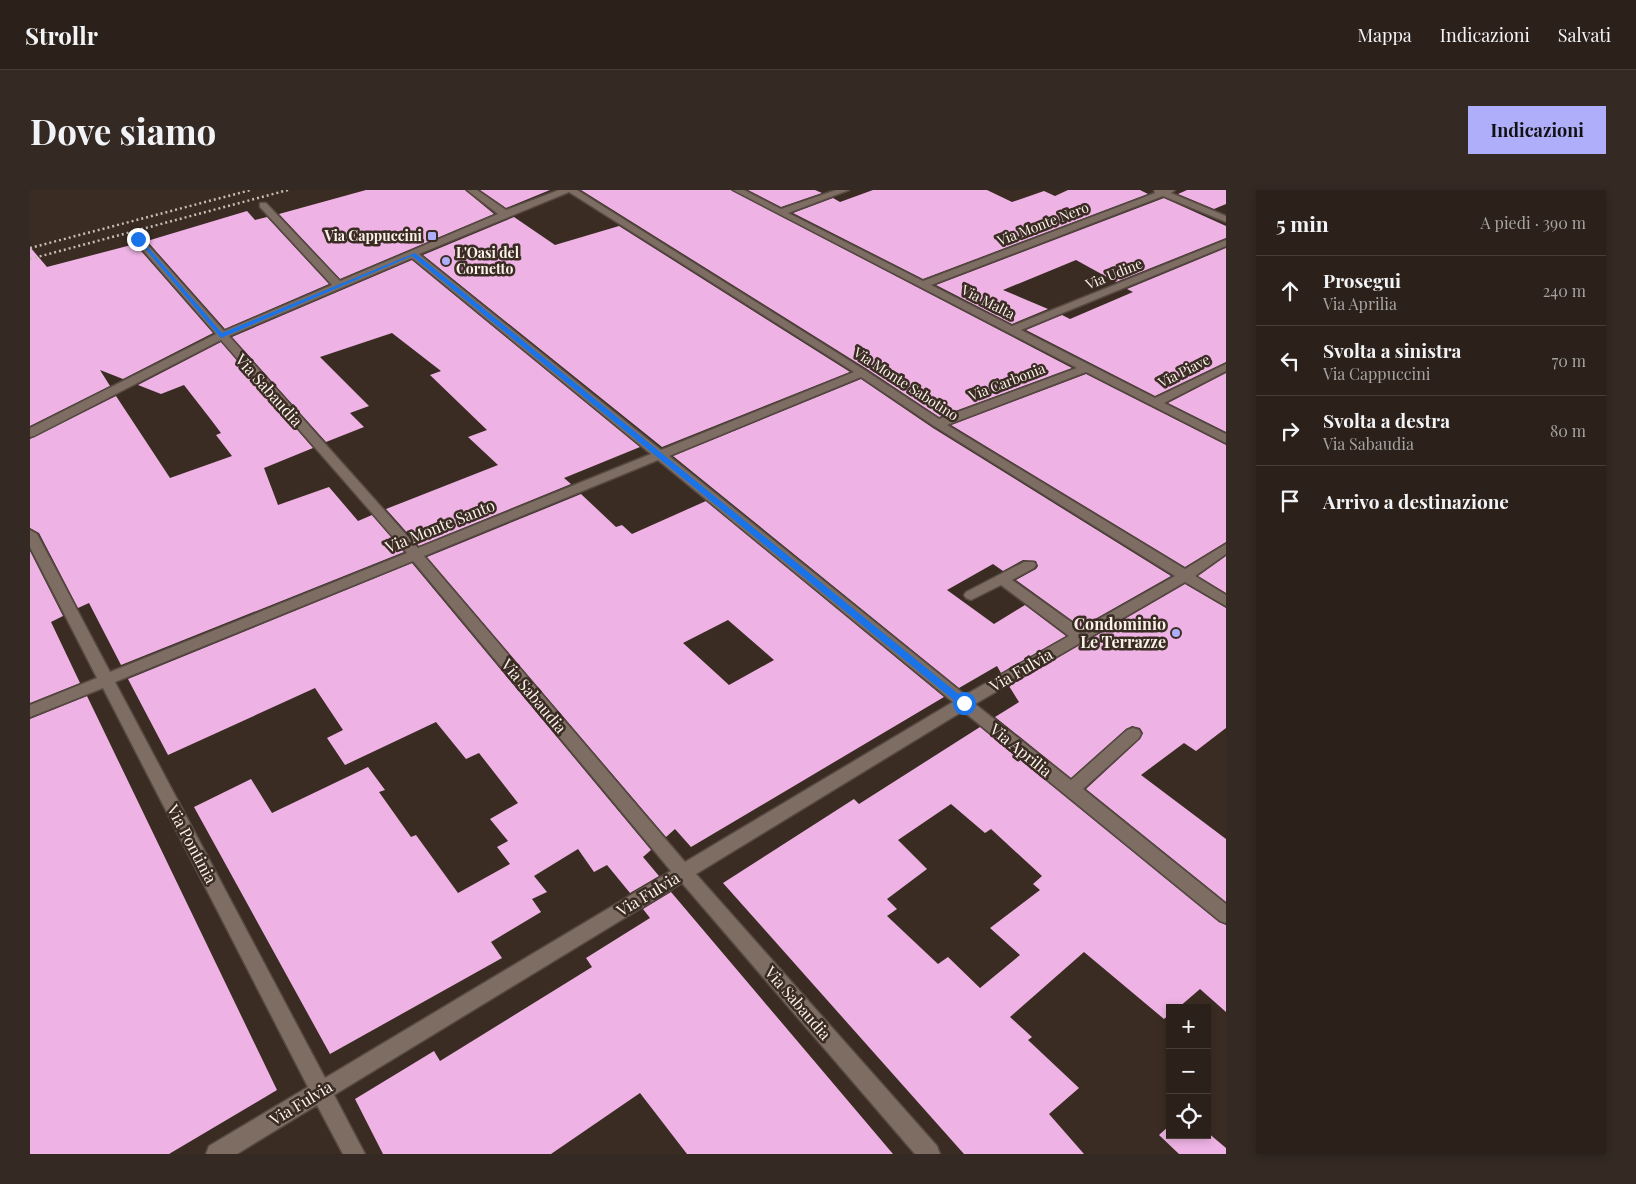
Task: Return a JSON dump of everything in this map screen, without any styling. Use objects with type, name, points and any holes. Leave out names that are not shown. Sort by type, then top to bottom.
[{"type":"street","points":[[472,190],[506,214]]},
{"type":"street","points":[[30,432],[221,336],[506,214],[567,190]]},
{"type":"street","name":"Via Monte Sabotino","points":[[571,190],[862,373],[938,424],[1226,601]]},
{"type":"street","name":"Via Malta","points":[[738,190],[1226,439]]},
{"type":"street","points":[[781,212],[845,190]]},
{"type":"street","points":[[1163,191],[1226,219]]},
{"type":"street","name":"Via Monte Nero","points":[[924,284],[1163,191]]},
{"type":"street","points":[[263,205],[338,285]]},
{"type":"street","name":"Via Sabaudia","points":[[138,239],[221,336],[416,555],[684,873],[929,1154]]},
{"type":"street","name":"Via Udine","points":[[1012,330],[1226,243]]},
{"type":"street","name":"Via Aprilia","points":[[413,254],[1226,915]]},
{"type":"street","name":"Via Piave","points":[[1156,403],[1226,367]]},
{"type":"street","name":"Via Carbonia","points":[[938,424],[1086,368]]},
{"type":"street","name":"Via Monte Santo","points":[[30,710],[862,373]]},
{"type":"street","name":"Via Pontinia","points":[[30,534],[354,1154]]},
{"type":"street","name":"Via Fulvia","points":[[217,1154],[964,703],[1186,575],[1226,548]]},
{"type":"street","points":[[971,596],[1029,565]]},
{"type":"street","points":[[1002,579],[1080,636]]},
{"type":"street","points":[[1071,790],[1132,734]]},
{"type":"building","points":[[366,190],[465,190],[494,214],[340,279],[279,214]]},
{"type":"building","points":[[480,190],[550,190],[506,208]]},
{"type":"building","points":[[581,190],[731,190],[1072,368],[939,417],[867,369]]},
{"type":"building","points":[[748,190],[815,190],[822,193],[781,207]]},
{"type":"building","points":[[873,190],[987,190],[1012,202],[1044,191],[1055,196],[1068,190],[1140,190],[1148,194],[923,279],[793,213],[833,198],[840,202]]},
{"type":"building","points":[[1187,190],[1226,190],[1226,204],[1214,209],[1178,194]]},
{"type":"building","points":[[1164,198],[1226,226],[1226,238],[1116,282],[1076,260],[1003,290],[1048,309],[1012,324],[936,285]]},
{"type":"building","points":[[247,211],[255,220],[267,217],[329,284],[225,329],[147,241]]},
{"type":"building","points":[[514,217],[555,245],[619,226],[850,372],[662,447],[423,255]]},
{"type":"building","points":[[135,244],[213,333],[123,379],[100,370],[110,386],[30,426],[30,247],[47,267]]},
{"type":"building","points":[[1226,248],[1226,362],[1155,396],[1026,330],[1062,315],[1070,319],[1133,292],[1127,289]]},
{"type":"building","points":[[412,260],[640,447],[564,478],[571,484],[419,546],[386,509],[498,465],[468,437],[487,430],[430,375],[441,371],[392,333],[320,357],[369,406],[350,413],[364,427],[326,442],[232,337]]},
{"type":"building","points":[[221,342],[313,448],[264,468],[278,505],[329,487],[358,521],[372,515],[404,552],[121,665],[89,603],[78,608],[39,533],[30,528],[30,439],[116,396],[170,478],[232,456],[216,435],[221,433],[184,385],[161,394],[138,385]]},
{"type":"building","points":[[1226,373],[1226,432],[1168,403]]},
{"type":"building","points":[[1086,374],[1226,445],[1226,542],[1185,567],[951,425]]},
{"type":"building","points":[[861,379],[933,428],[1171,576],[1081,627],[1016,580],[1036,569],[1038,566],[1036,561],[1023,560],[1003,571],[993,564],[947,590],[994,624],[1025,605],[1066,636],[1001,673],[997,666],[959,688],[673,456]]},
{"type":"building","points":[[581,494],[616,527],[622,525],[632,534],[706,501],[944,697],[691,847],[675,829],[666,837],[427,557]],"holes":[[[728,620],[774,660],[729,685],[683,643]]]},
{"type":"building","points":[[30,551],[63,616],[51,622],[80,683],[30,703]]},
{"type":"building","points":[[1226,556],[1226,593],[1198,576]]},
{"type":"building","points":[[412,563],[651,850],[643,857],[659,876],[630,893],[607,865],[594,872],[578,849],[534,876],[547,892],[532,899],[541,912],[491,942],[502,958],[330,1054],[194,807],[251,779],[272,813],[368,767],[385,790],[379,792],[411,837],[416,835],[458,893],[510,864],[497,847],[508,841],[490,819],[518,803],[479,753],[466,759],[436,722],[345,765],[327,738],[343,730],[315,688],[168,755],[128,679]]},
{"type":"building","points":[[1185,584],[1226,608],[1226,728],[1196,751],[1184,743],[1141,775],[1226,839],[1226,902],[1086,789],[1140,739],[1143,733],[1140,728],[1132,726],[1126,729],[1071,778],[995,717],[1019,702],[1009,686]]},
{"type":"building","points":[[87,696],[277,1090],[169,1154],[30,1154],[30,719]]},
{"type":"building","points":[[980,727],[1219,922],[1226,925],[1226,1012],[1200,989],[1183,1004],[1166,1004],[1166,1017],[1164,1019],[1084,952],[1010,1017],[1032,1037],[1028,1040],[1079,1088],[1049,1114],[1084,1154],[964,1154],[723,883],[854,799],[859,804]],"holes":[[[951,804],[985,833],[991,829],[1042,876],[1033,884],[1040,890],[990,928],[1020,955],[980,988],[948,957],[938,964],[887,916],[897,909],[887,899],[927,869],[898,840]]]},
{"type":"building","points":[[671,892],[893,1154],[687,1154],[640,1093],[551,1154],[383,1154],[355,1099],[434,1051],[440,1061],[592,967],[586,958],[650,918],[643,909]]},
{"type":"building","points":[[1166,1129],[1166,1139],[1211,1139],[1211,1135],[1226,1148],[1226,1154],[1179,1154],[1159,1135]]},
{"type":"railway","points":[[30,248],[251,190]]},
{"type":"railway","points":[[30,259],[288,190]]},
{"type":"place","name":"Via Cappuccini","points":[[432,236]]},
{"type":"place","name":"L'Oasi del Cornetto","points":[[446,261]]},
{"type":"place","name":"Condominio Le Terrazze","points":[[1176,633]]},
{"type":"route","points":[[138,239],[221,336],[413,254],[964,703]]}]
